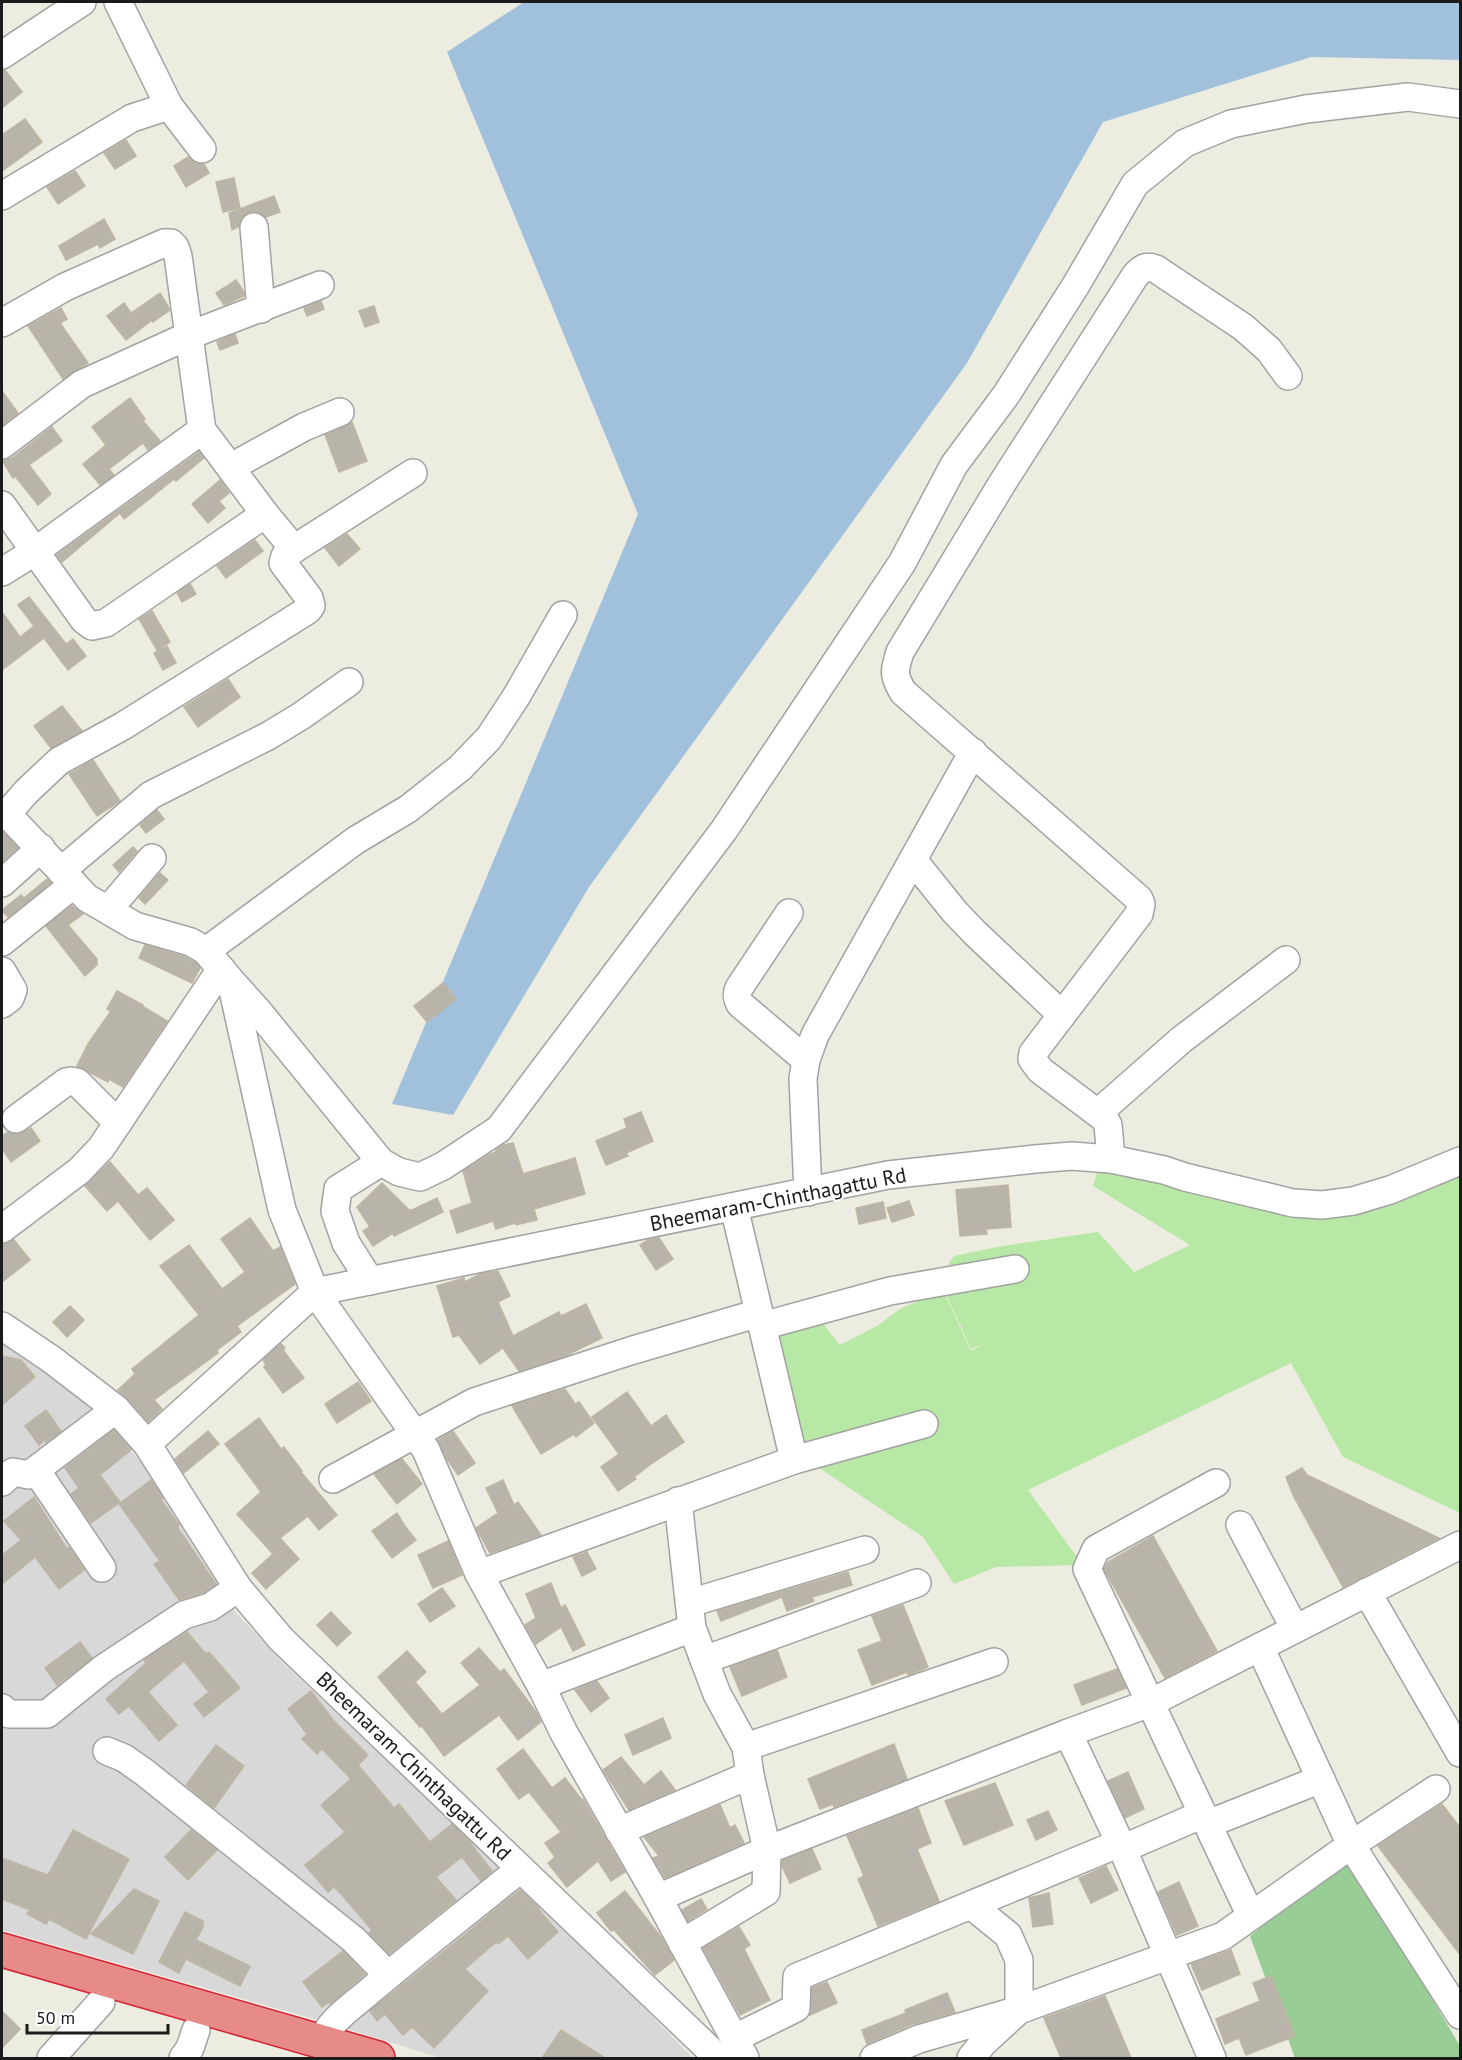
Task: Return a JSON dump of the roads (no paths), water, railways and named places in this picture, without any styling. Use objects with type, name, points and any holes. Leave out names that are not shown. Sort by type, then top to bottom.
[{"type":"highway","points":[[2,1950],[308,2050]]},
{"type":"highway","points":[[2,1973],[101,2002],[190,2044],[308,2050],[378,2058]]},
{"type":"street","points":[[5,46],[82,2]]},
{"type":"street","points":[[118,2],[169,106],[202,149]]},
{"type":"street","points":[[413,473],[285,556],[283,563],[309,598],[311,606],[308,610],[123,726],[59,761],[4,813],[41,848],[87,898],[135,926],[190,942],[220,967],[281,1038],[381,1162],[399,1172],[420,1177],[443,1166],[499,1130],[724,830],[902,563],[954,465],[1006,395],[1076,285],[1135,184],[1185,143],[1231,124],[1306,109],[1408,97],[1461,104]]},
{"type":"street","points":[[2,196],[132,118],[169,106]]},
{"type":"street","points":[[254,227],[261,309]]},
{"type":"street","points":[[2,323],[65,287],[164,243],[171,243],[178,256],[202,430],[294,549]]},
{"type":"street","points":[[1111,1159],[1108,1125],[1098,1113],[1040,1070],[1032,1059],[1033,1053],[1139,914],[1141,904],[1139,898],[903,692],[894,669],[900,652],[1003,482],[1139,270],[1147,266],[1156,269],[1243,327],[1269,350],[1288,376]]},
{"type":"street","points":[[2,445],[82,384],[190,335],[320,285]]},
{"type":"street","points":[[231,467],[304,427],[340,412]]},
{"type":"street","points":[[2,572],[34,552],[202,430]]},
{"type":"street","points":[[2,505],[84,620],[92,626],[106,623],[265,514]]},
{"type":"street","points":[[2,1229],[79,1171],[101,1148],[220,967],[356,840],[408,809],[460,768],[489,738],[516,697],[563,615]]},
{"type":"street","points":[[2,942],[151,795],[268,736],[349,682]]},
{"type":"street","points":[[808,1192],[803,1079],[806,1060],[815,1035],[973,753]]},
{"type":"street","points":[[2,883],[41,848]]},
{"type":"street","points":[[108,910],[152,858]]},
{"type":"street","points":[[913,860],[975,933],[1062,1015]]},
{"type":"street","points":[[789,913],[737,993],[740,1004],[806,1060]]},
{"type":"street","points":[[1098,1113],[1181,1040],[1286,960]]},
{"type":"street","points":[[220,967],[282,1210],[315,1292],[426,1450],[479,1574],[541,1686],[564,1733],[740,2048],[796,2008],[797,1977],[1121,1846],[1320,1779]]},
{"type":"street","points":[[2,971],[13,990],[10,998],[2,1004]]},
{"type":"street","points":[[16,1119],[66,1082],[71,1081],[77,1082],[118,1123]]},
{"type":"street","name":"Bheemaram-Chinthagattu Rd","points":[[315,1292],[888,1175],[1072,1156],[1111,1159],[1293,1203],[1322,1205],[1353,1201],[1390,1191],[1461,1161]]},
{"type":"street","points":[[370,1281],[346,1242],[335,1210],[338,1189],[381,1162]]},
{"type":"street","points":[[735,1207],[794,1460]]},
{"type":"street","points":[[333,1479],[474,1402],[630,1351],[760,1319],[890,1291],[1015,1269]]},
{"type":"street","points":[[147,1444],[315,1292]]},
{"type":"street","name":"Bheemaram-Chinthagattu Rd","points":[[2,1326],[51,1359],[116,1409],[147,1444],[238,1588],[281,1639],[716,2058]]},
{"type":"street","points":[[2,1482],[13,1472],[29,1475],[116,1409]]},
{"type":"street","points":[[479,1574],[794,1460],[924,1424]]},
{"type":"street","points":[[36,1470],[102,1568]]},
{"type":"street","points":[[1216,1483],[1096,1550],[1087,1569],[1251,1916]]},
{"type":"street","points":[[678,1501],[691,1615],[717,1694],[747,1747],[750,1775],[767,1850],[766,1892],[682,1942]]},
{"type":"street","points":[[1240,1526],[1295,1629]]},
{"type":"street","points":[[658,1898],[767,1850],[1068,1732],[1150,1703],[1461,1545]]},
{"type":"street","points":[[541,1686],[691,1615],[865,1550]]},
{"type":"street","points":[[704,1660],[917,1583]]},
{"type":"street","points":[[2,1708],[9,1714],[47,1714],[104,1668],[184,1615],[210,1607],[238,1588]]},
{"type":"street","points":[[1367,1592],[1460,1753]]},
{"type":"street","points":[[1260,1647],[1351,1845],[1461,2015]]},
{"type":"street","points":[[747,1747],[994,1662]]},
{"type":"street","points":[[1068,1732],[1121,1846],[1212,2058]]},
{"type":"street","points":[[107,1751],[124,1758],[354,1940],[388,1976]]},
{"type":"street","points":[[619,1830],[750,1775]]},
{"type":"street","points":[[874,2058],[919,2039],[1019,2010],[1168,1954],[1223,1936],[1351,1845],[1436,1789]]},
{"type":"street","points":[[308,2050],[335,2021],[520,1869]]},
{"type":"street","points":[[971,1905],[1008,1935],[1019,1960],[1019,2010],[982,2043],[971,2058]]},
{"type":"street","points":[[51,2058],[101,2002]]},
{"type":"water","points":[[524,2],[1460,2],[1460,60],[1311,57],[1103,122],[967,363],[589,887],[453,1115],[392,1104],[638,514],[447,52]]}]
